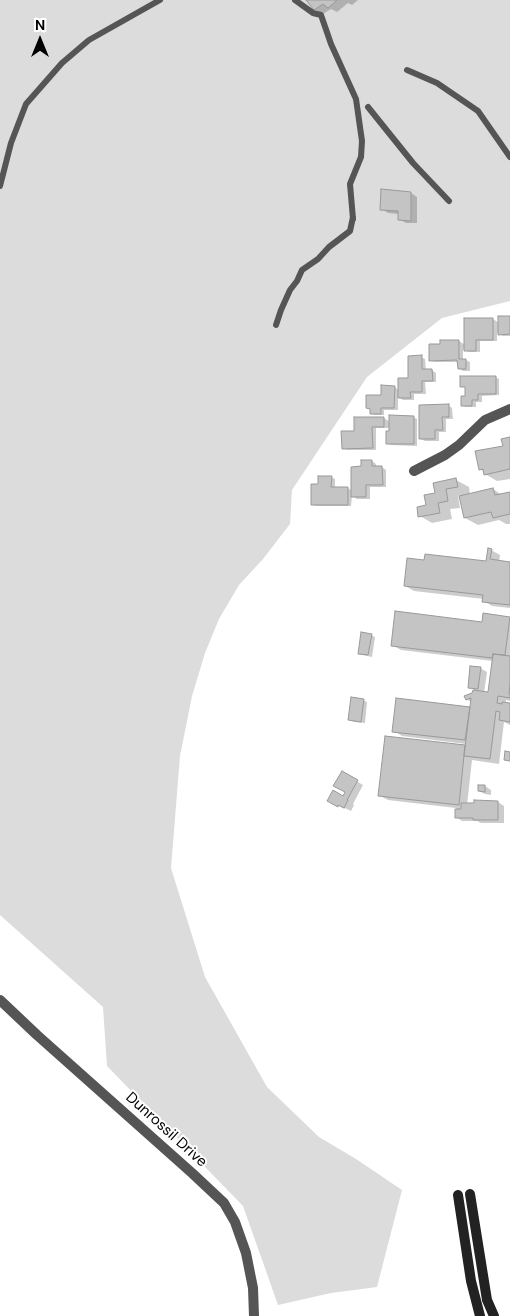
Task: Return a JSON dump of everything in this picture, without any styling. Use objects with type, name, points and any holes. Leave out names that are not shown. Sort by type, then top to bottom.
[{"type":"street","points":[[414,471],[454,449],[486,420],[510,409]]},
{"type":"street","name":"Dunrossil Drive","points":[[0,1000],[224,1203],[235,1222],[246,1253],[253,1288],[254,1316]]},
{"type":"street","points":[[470,1194],[487,1300],[494,1316]]},
{"type":"street","points":[[458,1196],[472,1281],[480,1316]]},
{"type":"lane","points":[[0,186],[11,143],[26,104],[50,76],[89,40],[160,0]]},
{"type":"lane","points":[[276,325],[290,290],[302,270],[318,259],[329,247],[350,231],[353,218],[350,184],[361,157],[362,141],[356,98],[331,44],[322,16],[313,13],[295,0]]},
{"type":"lane","points":[[407,70],[438,83],[478,111],[510,157]]},
{"type":"lane","points":[[368,107],[413,163],[450,201]]},
{"type":"shaded area","points":[[0,0],[510,0],[510,301],[442,318],[367,377],[292,490],[290,524],[263,559],[239,585],[219,619],[205,653],[192,696],[180,756],[171,868],[205,977],[267,1087],[319,1137],[402,1190],[377,1287],[331,1293],[278,1305],[243,1206],[107,1066],[103,1007],[0,915]]},
{"type":"building","points":[[306,0],[337,0],[328,8],[323,4],[314,10]]},
{"type":"building","points":[[381,189],[411,192],[411,221],[398,220],[398,211],[380,210]]},
{"type":"building","points":[[498,316],[510,316],[510,334],[498,335]]},
{"type":"building","points":[[464,318],[493,318],[493,340],[476,340],[476,351],[464,351]]},
{"type":"building","points":[[440,340],[459,340],[459,359],[466,359],[466,369],[458,369],[457,360],[429,361],[429,344],[440,344]]},
{"type":"building","points":[[422,355],[422,369],[432,369],[433,381],[422,381],[422,392],[410,392],[411,398],[398,398],[398,378],[408,378],[408,356]]},
{"type":"building","points":[[460,376],[496,376],[496,394],[478,394],[478,400],[472,400],[472,406],[461,406],[461,396],[465,396],[465,387],[460,387]]},
{"type":"building","points":[[381,385],[395,386],[394,408],[381,408],[381,414],[370,414],[370,409],[366,408],[366,395],[381,395]]},
{"type":"building","points":[[449,404],[449,417],[442,417],[443,430],[435,430],[435,439],[419,439],[419,405]]},
{"type":"building","points":[[389,415],[414,416],[414,444],[386,444],[386,431],[389,431]]},
{"type":"building","points":[[354,417],[384,417],[384,427],[372,427],[373,448],[342,449],[341,431],[354,431]]},
{"type":"building","points":[[510,437],[510,469],[484,475],[483,469],[479,470],[475,451],[503,446],[501,439]]},
{"type":"building","points":[[361,460],[372,460],[372,466],[382,466],[383,485],[366,485],[366,497],[351,497],[351,467],[361,466]]},
{"type":"building","points":[[318,476],[332,476],[331,487],[348,487],[348,505],[311,505],[311,484],[318,484]]},
{"type":"building","points":[[456,478],[458,487],[446,489],[448,501],[438,503],[440,513],[418,517],[417,507],[426,505],[424,495],[435,493],[433,483]]},
{"type":"building","points":[[493,488],[495,495],[510,492],[510,514],[493,518],[491,512],[464,518],[459,496]]},
{"type":"building","points":[[488,548],[492,549],[490,559],[510,562],[510,605],[482,602],[483,595],[404,586],[407,558],[424,560],[425,554],[486,561]]},
{"type":"building","points":[[395,611],[482,622],[483,613],[510,617],[505,655],[493,654],[492,658],[391,646]]},
{"type":"building","points":[[361,632],[372,634],[368,655],[358,654]]},
{"type":"building","points":[[493,654],[510,656],[510,698],[498,696],[497,703],[510,703],[510,722],[499,720],[500,712],[496,711],[490,759],[464,756],[471,698],[466,700],[464,696],[472,693],[473,690],[488,692]]},
{"type":"building","points":[[470,666],[481,667],[478,689],[468,688]]},
{"type":"building","points":[[351,697],[364,699],[361,722],[348,720]]},
{"type":"building","points":[[396,698],[470,707],[465,740],[392,732]]},
{"type":"building","points":[[385,736],[465,745],[459,805],[378,796]]},
{"type":"building","points":[[505,751],[510,752],[510,761],[504,760]]},
{"type":"building","points":[[342,771],[358,780],[344,808],[327,801],[333,790],[343,796],[345,792],[333,786]]},
{"type":"building","points":[[478,785],[485,785],[485,792],[478,791]]},
{"type":"building","points":[[474,800],[498,801],[498,820],[455,818],[455,809],[461,809],[461,803],[474,803]]}]
